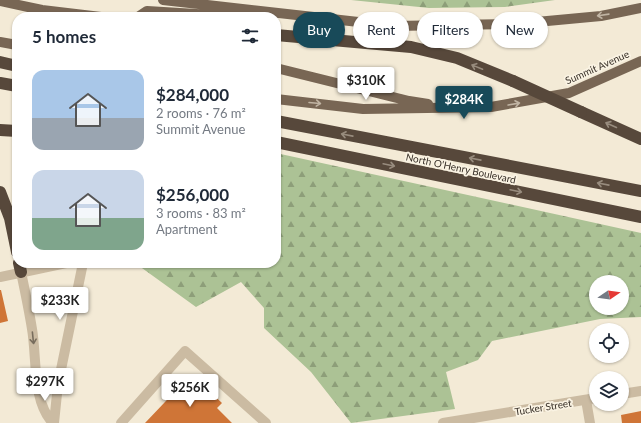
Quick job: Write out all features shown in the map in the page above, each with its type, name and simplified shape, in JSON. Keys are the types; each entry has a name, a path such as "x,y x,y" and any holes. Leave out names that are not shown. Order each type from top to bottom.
{"highway":[{"path":"281,35 412,47 457,58 513,81 641,139"},
{"path":"0,62 12,65"},
{"path":"0,83 12,85"},
{"name":"North O'Henry Boulevard","path":"281,121 641,191"},
{"path":"0,130 12,131"},
{"name":"North O'Henry Boulevard","path":"281,143 641,217"},
{"path":"0,192 12,228"}],"main road":[{"path":"163,0 277,12"},
{"path":"0,1 59,12"},
{"path":"281,12 394,26 515,24 602,16 641,8"},
{"path":"146,12 163,12"},
{"path":"281,14 286,13"},
{"path":"0,42 12,44"},
{"name":"Summit Avenue","path":"281,100 363,109 491,108 569,93 641,61"},
{"path":"281,69 409,101 462,109"}],"street":[{"path":"0,277 20,268 32,329 41,404 46,416 54,423"},
{"path":"54,423 58,384 80,268"},
{"path":"121,423 186,351 266,423"},
{"path":"629,393 641,391"},
{"name":"Tucker Street","path":"443,423 589,399"},
{"path":"590,411 590,423"}],"green space":[{"path":"351,0 555,0 505,7 429,8"},
{"path":"281,154 641,233 641,317 600,319 492,341 478,360 446,372 455,409 351,423 311,372 264,328 264,308 241,282 196,307 142,268 281,268"}],"building":[{"path":"0,290 8,321 0,323"},
{"path":"184,382 192,390 200,382 222,403 217,408 232,423 145,423"},
{"path":"641,411 641,423 622,423 621,415"}]}
